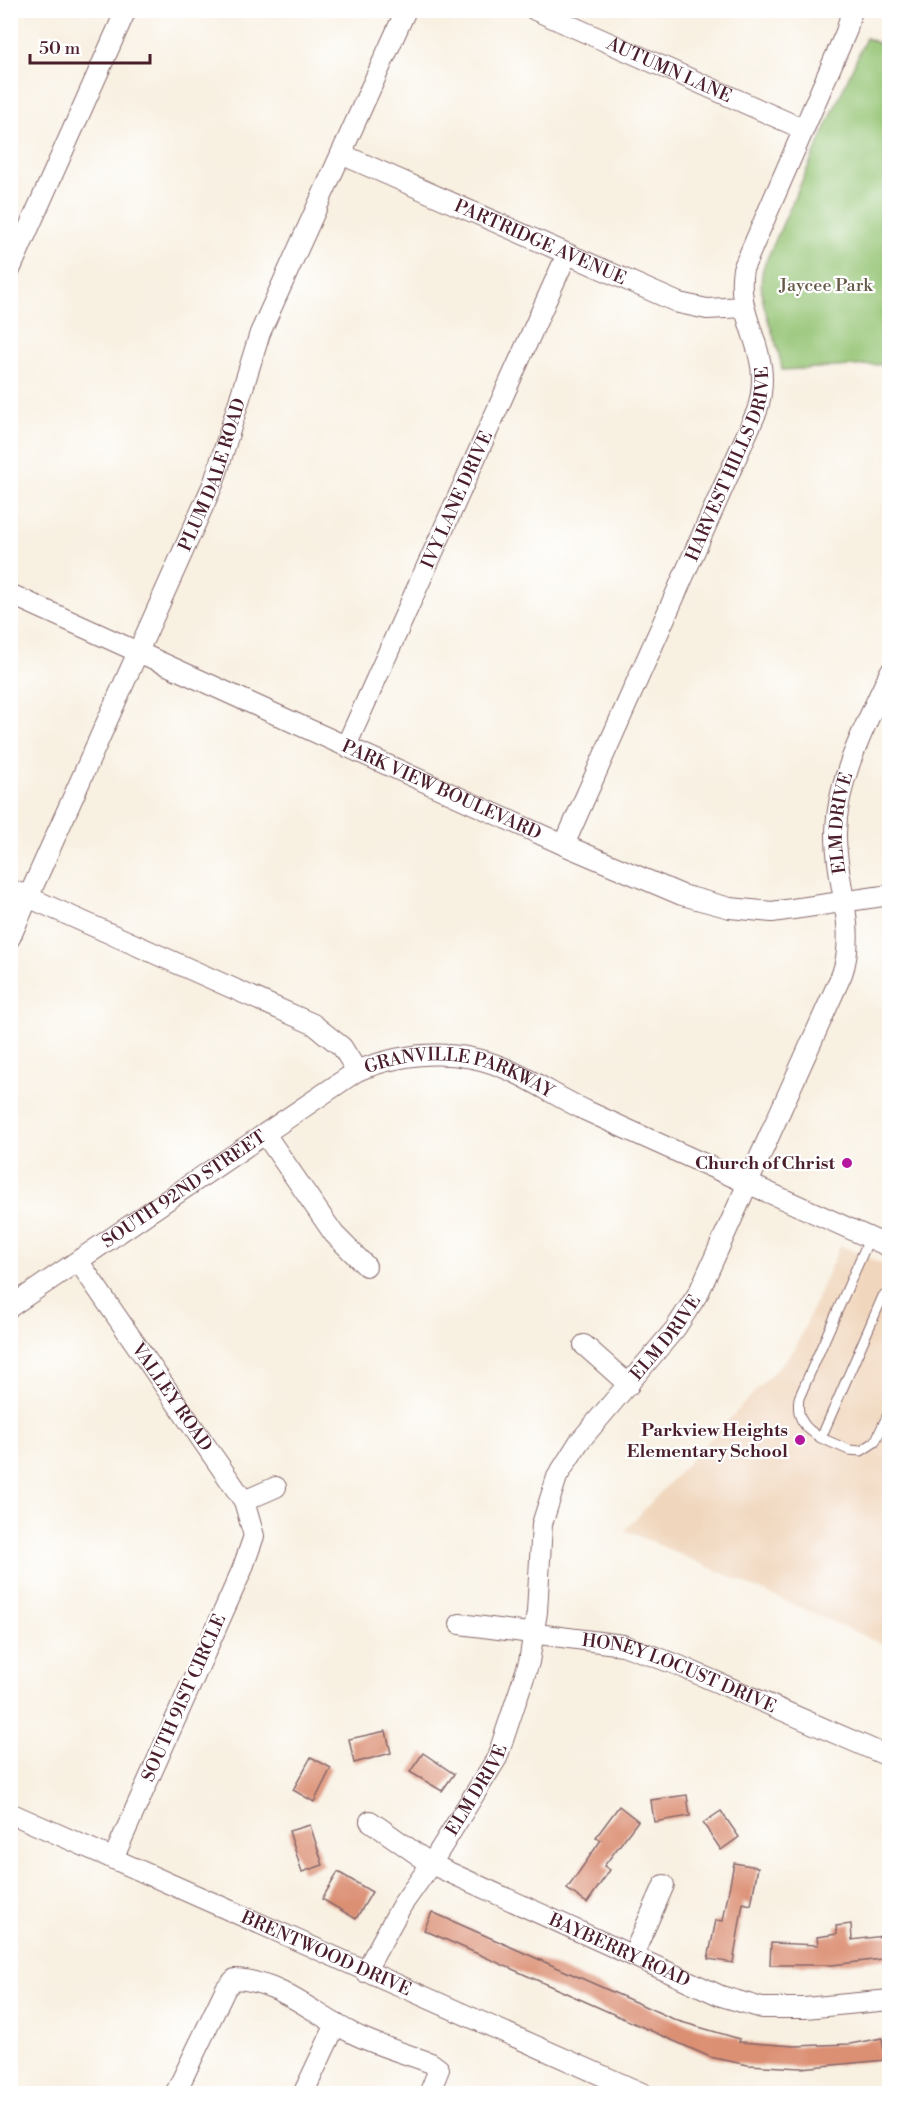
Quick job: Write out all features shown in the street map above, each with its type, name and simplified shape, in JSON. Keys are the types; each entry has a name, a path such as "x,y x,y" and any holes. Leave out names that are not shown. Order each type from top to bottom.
{"street":[{"path":"10,270 126,10"},
{"name":"PLUM DALE ROAD","path":"10,938 214,482 261,333 406,10"},
{"name":"AUTUMN LANE","path":"535,10 803,129"},
{"name":"HARVEST HILLS DRIVE","path":"564,845 757,411 763,372 744,307 742,287 745,262 846,32 852,10"},
{"name":"PARTRIDGE AVENUE","path":"341,154 688,306 707,309 744,307"},
{"name":"IVY LANE DRIVE","path":"346,746 567,254"},
{"name":"PARK VIEW BOULEVARD","path":"10,594 653,884 730,908 779,912 890,895"},
{"name":"ELM DRIVE","path":"365,1972 402,1905 431,1864 497,1758 524,1681 534,1632 541,1538 554,1486 562,1467 579,1442 675,1329 699,1292 845,964 849,945 837,866 838,806 850,762 890,672"},
{"name":"GRANVILLE PARKWAY","path":"10,889 313,1024 342,1047 357,1071 390,1059 425,1054 459,1056 493,1063 585,1110 890,1246"},
{"name":"SOUTH 92ND STREET","path":"10,1307 357,1071"},
{"path":"265,1134 334,1234 366,1266"},
{"name":"VALLEY ROAD","path":"79,1262 244,1501 254,1536"},
{"path":"584,1345 629,1385"},
{"path":"244,1501 276,1486"},
{"name":"SOUTH 91ST CIRCLE","path":"113,1859 242,1570 254,1536"},
{"name":"HONEY LOCUST DRIVE","path":"460,1624 622,1645 675,1664 890,1758"},
{"name":"BRENTWOOD DRIVE","path":"10,1813 644,2094"},
{"name":"BAYBERRY ROAD","path":"370,1821 431,1864 721,1996 762,2008 805,2008 890,2000"},
{"path":"633,1955 664,1885"},
{"path":"175,2094 226,1988 236,1979 247,1980 278,1991 315,2009 354,2034 431,2063 439,2069 429,2094"},
{"path":"303,2094 336,2024"}],"lane":[{"path":"870,1238 799,1398 800,1419 804,1426 821,1438 849,1450 861,1451 875,1442 890,1410"},
{"path":"821,1438 883,1296 890,1299"}],"shaded area":[{"name":"Parkview Heights Elementary School","path":"840,1245 889,1267 889,1647 625,1530 795,1349"}],"green space":[{"name":"Jaycee Park","path":"866,38 889,48 889,364 782,370 764,307 761,282 763,268"}],"building":[{"path":"386,1731 391,1753 354,1763 349,1739"},
{"path":"423,1753 454,1774 442,1791 410,1772"},
{"path":"311,1757 331,1768 314,1802 293,1790"},
{"path":"687,1795 690,1816 654,1822 651,1800"},
{"path":"619,1806 638,1821 604,1866 610,1870 587,1903 567,1889 601,1840 596,1837"},
{"path":"721,1811 739,1837 721,1850 703,1823"},
{"path":"310,1825 323,1865 302,1872 289,1831"},
{"path":"734,1863 758,1867 751,1905 743,1903 733,1963 708,1959 716,1920 723,1921"},
{"path":"338,1872 372,1892 356,1919 322,1899"},
{"path":"432,1912 678,2021 740,2039 739,2042 794,2046 850,2044 882,2038 885,2060 801,2068 748,2065 710,2057 424,1930"},
{"path":"851,1924 852,1940 890,1935 890,1958 832,1965 770,1965 771,1943 818,1945 817,1937 837,1934 836,1926"}],"place":[{"name":"Church of Christ","path":"847,1163"},
{"name":"Parkview Heights Elementary School","path":"800,1440"}]}
